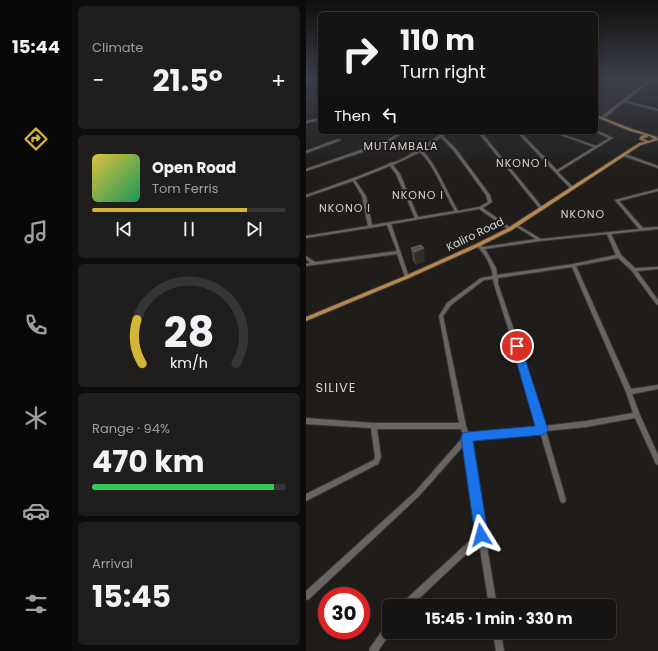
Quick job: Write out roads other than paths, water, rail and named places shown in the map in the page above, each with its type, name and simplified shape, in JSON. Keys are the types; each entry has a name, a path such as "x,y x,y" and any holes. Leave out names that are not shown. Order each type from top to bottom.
{"main road":[{"path":"598,117 631,130 649,135 657,140"},
{"path":"631,130 641,141 649,135"},
{"name":"Kaliro Road","path":"306,319 480,246 516,226 541,208 624,155 641,141 650,142 657,140"}],"street":[{"path":"602,118 613,109"},
{"path":"306,122 318,119"},
{"path":"556,172 611,138 598,132"},
{"path":"306,170 384,143 400,134"},
{"path":"481,134 541,208"},
{"path":"520,134 572,188"},
{"path":"559,134 596,147"},
{"path":"306,196 390,164 420,150 442,136 455,150 488,195 490,202 480,208 306,237"},
{"path":"306,152 339,140"},
{"path":"420,150 424,153 436,173 457,212"},
{"path":"624,155 658,167"},
{"path":"390,164 398,174 417,219"},
{"path":"353,179 364,196 370,227"},
{"path":"642,230 617,200 658,190"},
{"path":"480,208 510,229"},
{"path":"388,224 407,277"},
{"path":"516,226 540,240"},
{"path":"480,246 658,228"},
{"path":"608,233 619,256 634,270 658,303"},
{"path":"480,246 491,261 496,276 498,290 563,500"},
{"path":"306,265 399,252"},
{"path":"492,599 467,437 463,426 441,316 450,304 483,279 573,266 619,256"},
{"path":"306,257 313,263"},
{"path":"573,266 629,392 637,415 658,462"},
{"path":"634,270 658,268"},
{"path":"629,392 658,387"},
{"path":"306,596 418,494 467,437 542,430 637,415"},
{"path":"306,422 374,426 463,426"},
{"path":"306,498 376,462 378,457 374,426"},
{"path":"412,599 481,535"},
{"path":"373,651 382,638"},
{"path":"498,639 500,651"}],"waterway":[{"path":"604,114 610,109"}],"district":[{"name":"MUTAMBALA","path":"401,146"},
{"name":"NKONO I","path":"522,163"},
{"name":"NKONO I","path":"418,195"},
{"name":"NKONO I","path":"345,208"},
{"name":"NKONO","path":"583,214"},
{"name":"SILIVE","path":"336,387"}]}
